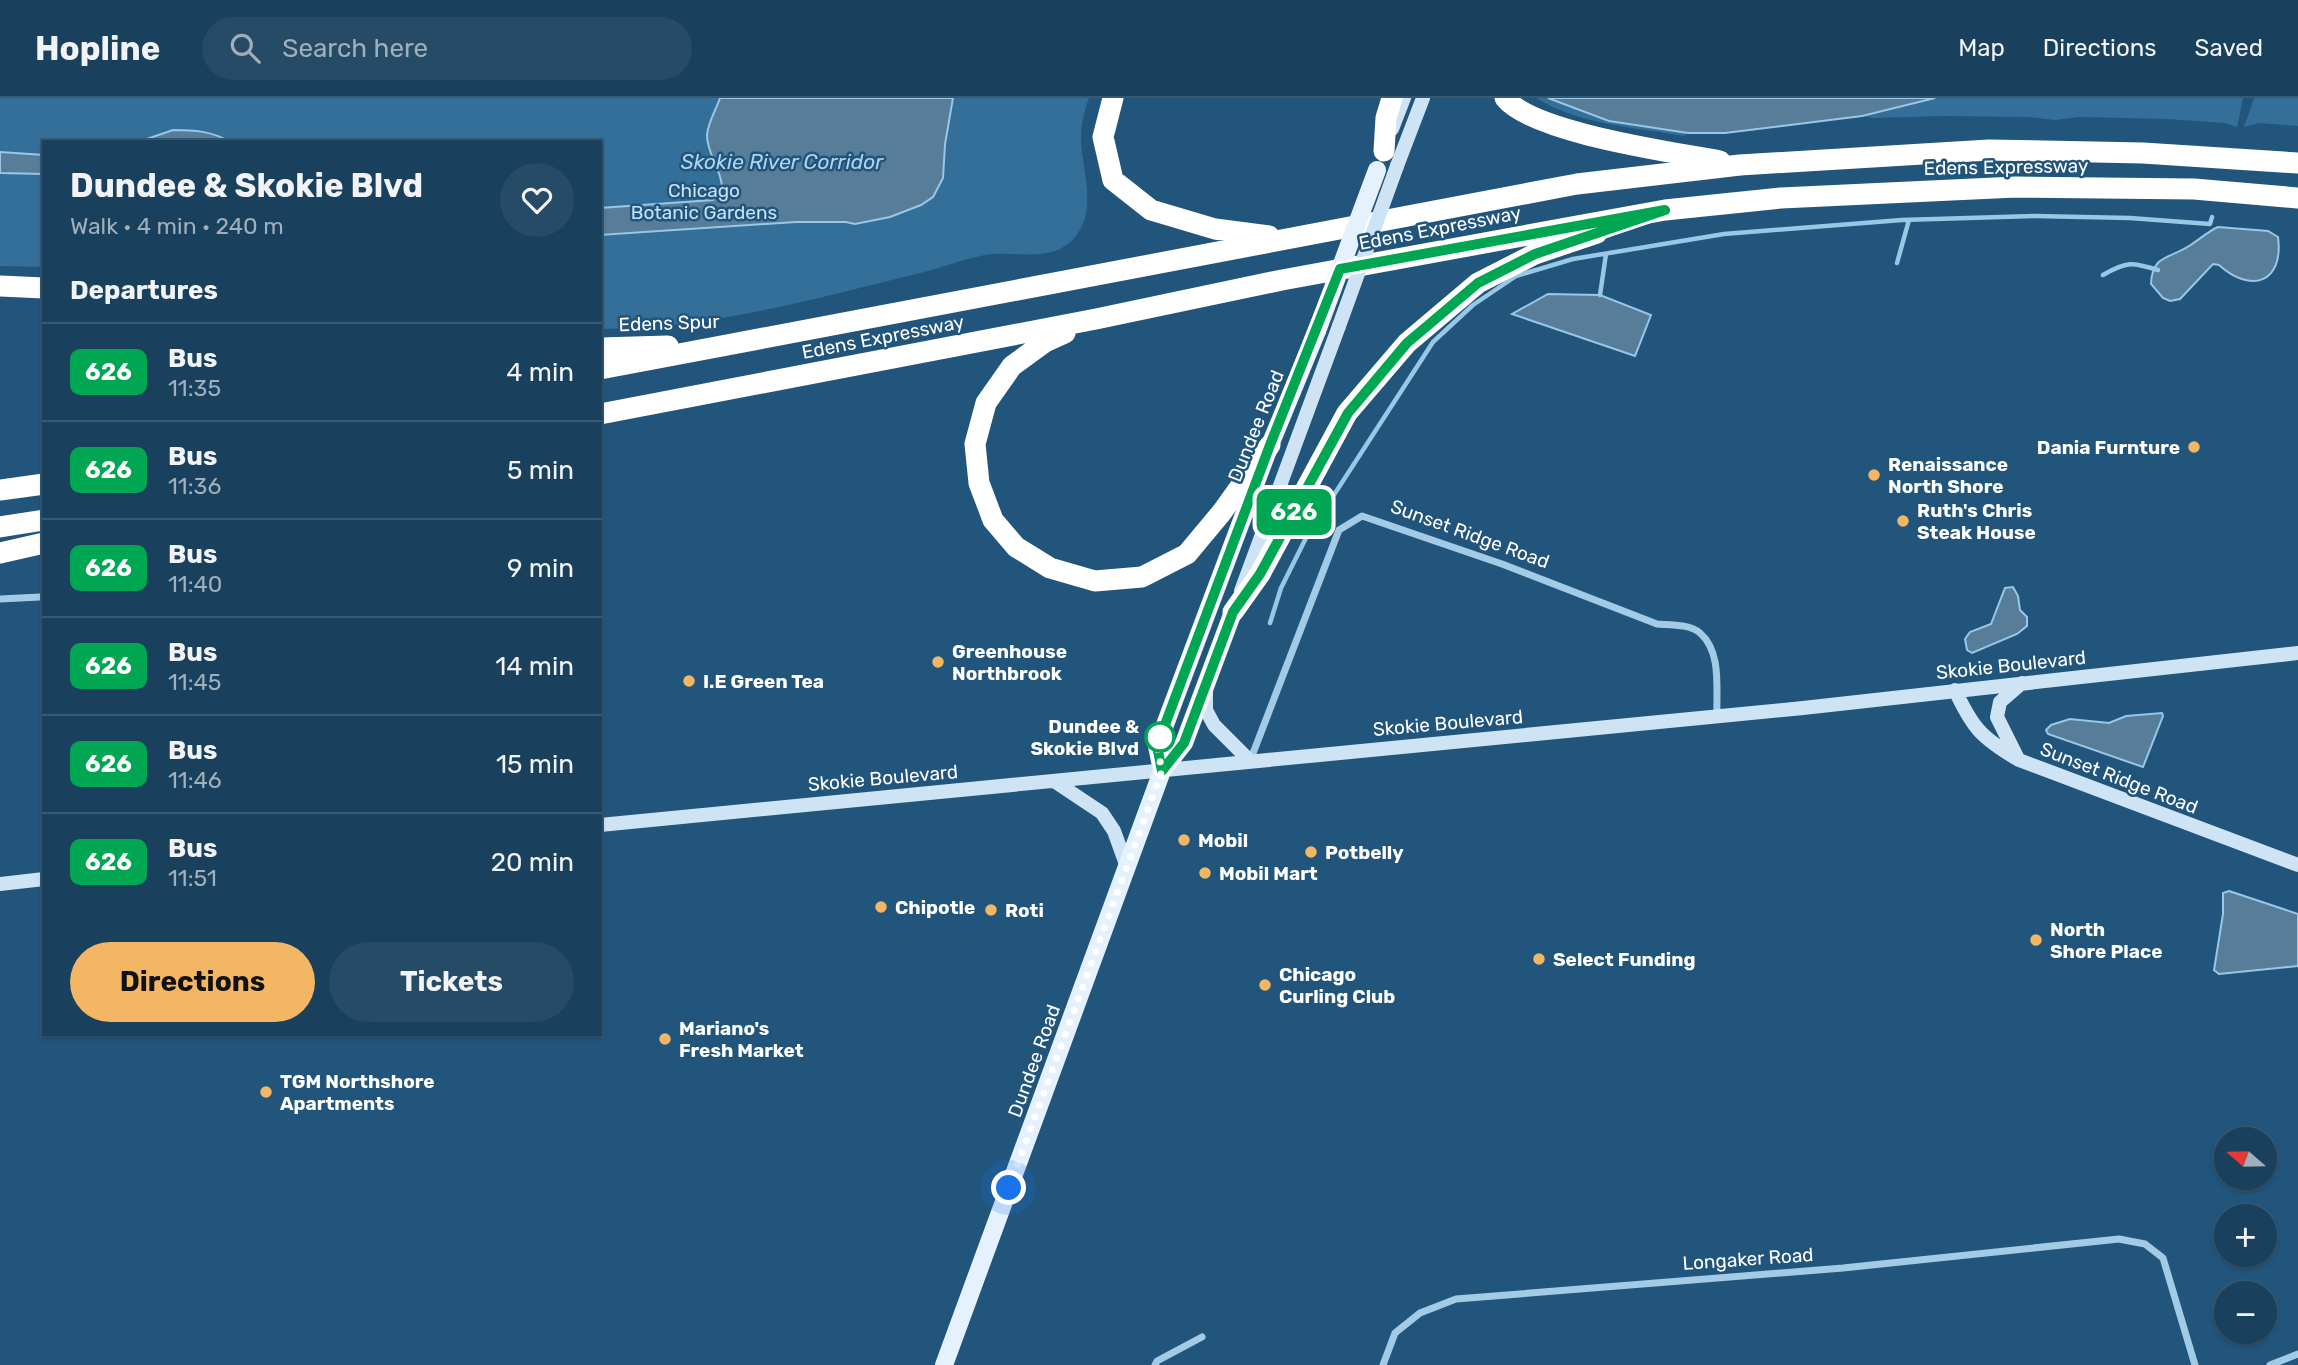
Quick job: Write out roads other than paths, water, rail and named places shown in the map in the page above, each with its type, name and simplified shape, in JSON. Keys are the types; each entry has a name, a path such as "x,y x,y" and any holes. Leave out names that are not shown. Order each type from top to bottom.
{"highway":[{"path":"1113,98 1103,137 1113,180 1151,210 1215,229 1288,238"},
{"path":"1386,162 1386,118 1392,98"},
{"path":"1505,98 1512,107 1569,131 1740,165"},
{"name":"Edens Expressway","path":"740,344 1577,184 1740,165 1989,150 2143,153 2298,163"},
{"name":"Edens Expressway","path":"602,414 1096,319 1282,280 1665,210 1781,198 2016,187 2194,189 2298,198"},
{"path":"1233,612 1260,574 1348,413 1407,343 1478,283 1535,254 1665,210"},
{"path":"0,286 42,288"},
{"path":"1096,319 1045,342 1012,366 986,404 975,444 979,483 993,520 1016,547 1050,568 1095,581 1142,577 1187,554 1222,512 1270,445"},
{"path":"602,369 740,344"},
{"name":"Edens Spur","path":"602,348 740,344"},
{"path":"0,491 42,484"},
{"path":"0,527 42,520"},
{"path":"0,553 42,543"}],"main road":[{"name":"Dundee Road","path":"944,1365 1162,771 1184,743 1339,326 1404,98"},
{"name":"Dundee Road","path":"1162,771 1157,746 1270,445 1386,162 1423,98"},
{"name":"Skokie Boulevard","path":"602,825 1717,716 2298,653"},
{"path":"2019,761 1997,717 2000,702 2022,682"},
{"path":"1206,685 1206,710 1214,724 1250,761"},
{"name":"Sunset Ridge Road","path":"1955,690 1969,720 1992,744 2019,761 2298,865"},
{"path":"1054,781 1102,813 1114,831 1127,867"},
{"path":"0,884 42,879"}],"street":[{"name":"Sunset Ridge Road","path":"1250,761 1339,530 1363,516 1502,564 1657,624 1681,626 1699,632 1714,653 1717,716"},
{"path":"0,599 40,597"},
{"name":"Longaker Road","path":"1383,1365 1395,1333 1420,1313 1456,1298 1843,1268 2119,1239 2146,1244 2163,1258 2195,1365"},
{"path":"1155,1365 1157,1361 1202,1337"},
{"path":"2270,1365 2298,1354"}],"water":[{"name":"Skokie River Corridor","path":"720,98 953,98 945,144 943,178 933,197 921,205 890,217 855,224 796,222 602,235 602,208 713,200 722,194 720,178 708,143 710,121"},
{"path":"1548,98 1935,98 1862,116 1725,133 1688,133 1609,121"},
{"path":"173,130 188,130 216,135 226,140 144,140"},
{"path":"0,152 42,155 42,174 0,173"},
{"path":"2218,227 2268,231 2278,237 2276,265 2270,274 2253,281 2231,274 2213,264 2180,299 2170,301 2163,298 2151,284 2158,263"},
{"path":"1548,294 1600,295 1651,315 1635,356 1512,314"},
{"path":"2013,587 2018,596 2020,610 2027,617 2027,626 2017,634 1972,653 1967,650 1965,639 1970,632 1991,624 2005,588"},
{"path":"2162,713 2143,767 2048,734 2046,730 2051,725 2070,719 2109,723 2126,716"},
{"path":"2229,891 2298,914 2298,966 2219,974 2214,970 2223,914 2223,893"}],"waterway":[{"path":"1270,623 1281,588 1306,538 1433,342 1473,305 1516,276 1573,259 1724,234 1902,220 2035,216 2130,218 2210,224 2212,217"},
{"path":"1897,263 1909,220"},
{"path":"1600,295 1606,254"},
{"path":"2103,275 2130,264 2158,270"}],"place":[{"name":"Dania Furnture","path":"2194,447"},
{"name":"Renaissance North Shore","path":"1874,475"},
{"name":"Ruth's Chris Steak House","path":"1903,521"},
{"name":"Greenhouse Northbrook","path":"938,662"},
{"name":"I.E Green Tea","path":"689,681"},
{"name":"Dundee & Skokie Blvd","path":"1160,737"},
{"name":"Mobil","path":"1184,840"},
{"name":"Potbelly","path":"1311,852"},
{"name":"Mobil Mart","path":"1205,873"},
{"name":"Chipotle","path":"881,907"},
{"name":"Roti","path":"991,910"},
{"name":"North Shore Place","path":"2036,940"},
{"name":"Select Funding","path":"1539,959"},
{"name":"Chicago Curling Club","path":"1265,985"},
{"name":"Mariano's Fresh Market","path":"665,1039"},
{"name":"TGM Northshore Apartments","path":"266,1092"}],"park label":[{"name":"Chicago Botanic Gardens","path":"704,201"}]}
